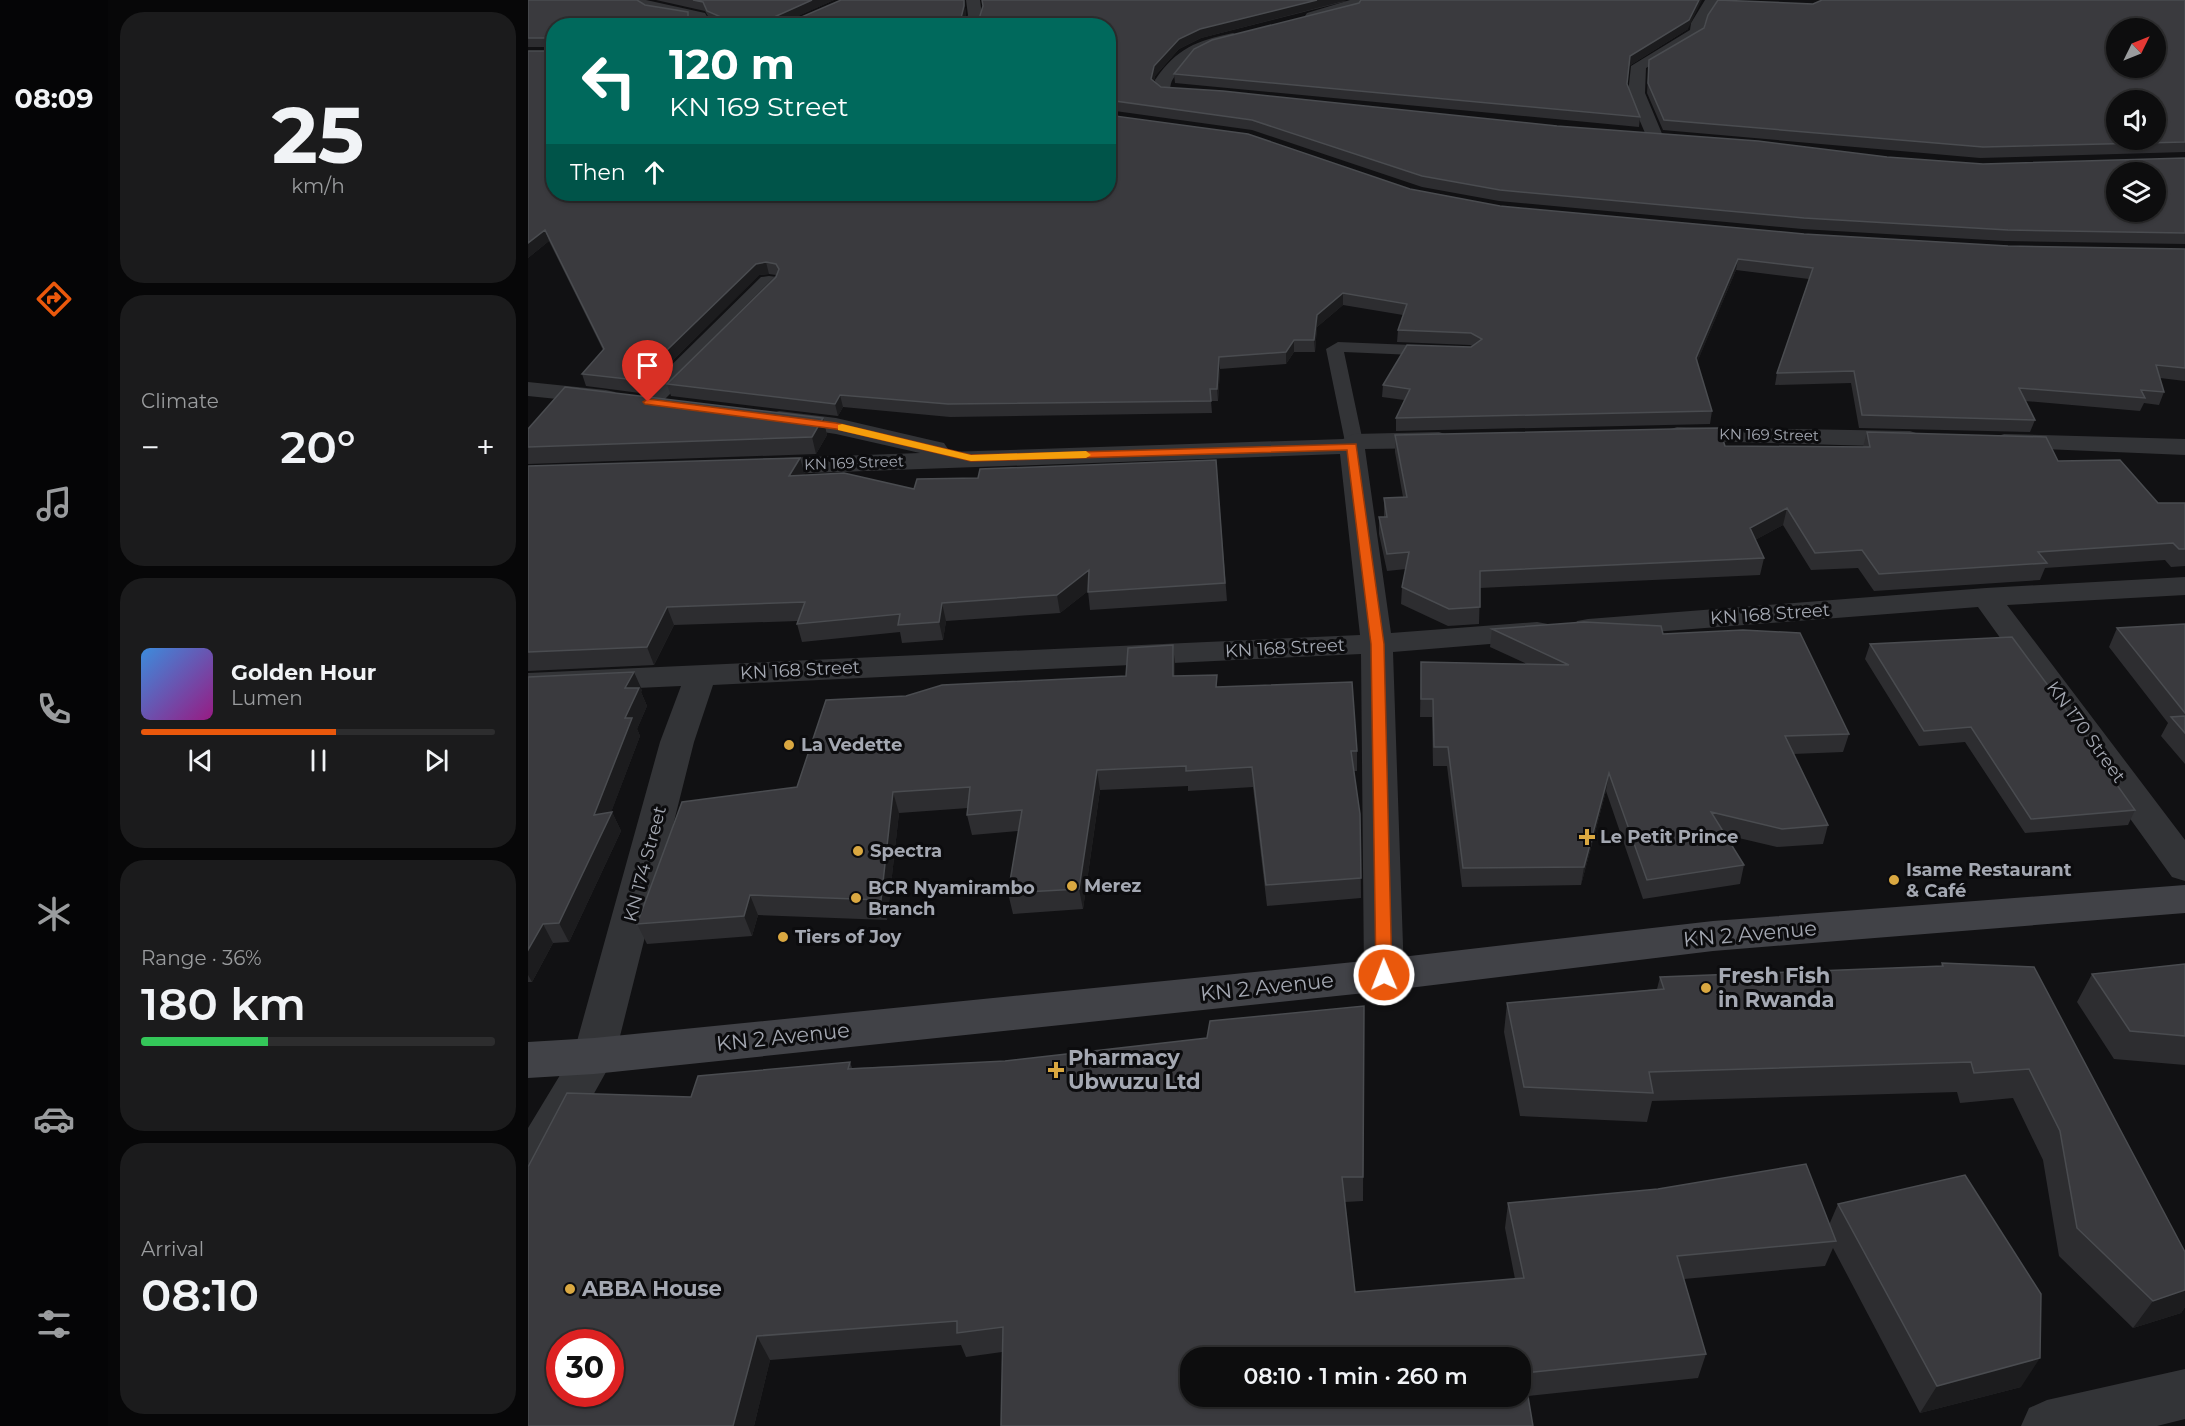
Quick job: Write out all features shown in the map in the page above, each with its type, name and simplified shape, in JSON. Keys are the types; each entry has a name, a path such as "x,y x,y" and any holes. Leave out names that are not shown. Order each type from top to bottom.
{"main road":[{"name":"KN 2 Avenue","path":"528,1060 594,1056 1384,975 1713,936 2185,899"}],"street":[{"path":"634,0 653,8 701,18"},
{"path":"973,0 974,18"},
{"path":"1296,21 1353,6 1358,0"},
{"path":"1654,136 1637,99 1637,70 1697,32 1698,23 1717,1"},
{"path":"1149,103 1187,53 1207,43 1247,35"},
{"path":"1162,84 1182,90"},
{"path":"1632,134 1677,138"},
{"path":"648,402 769,282"},
{"path":"528,389 679,406"},
{"path":"757,416 836,426 971,458"},
{"name":"KN 169 Street","path":"1658,435 1717,434 1931,440"},
{"name":"KN 169 Street","path":"736,467 1459,440"},
{"path":"1979,441 2185,447"},
{"path":"1353,444 1377,644 1384,975"},
{"name":"KN 168 Street","path":"528,683 1377,644 1986,597 2185,586"},
{"name":"KN 170 Street","path":"1986,597 2185,867"},
{"name":"KN 174 Street","path":"528,1169 594,1056 677,742 701,674"},
{"path":"2054,1425 2185,1394"}],"lane":[{"path":"1353,444 1335,349 1338,346 1458,352"}],"building":[{"path":"528,0 637,0 645,5 688,12 688,18 546,18 546,38 528,38"},
{"path":"693,0 812,0 772,18 723,18 707,11 703,2"},
{"path":"841,0 964,0 961,18 799,18"},
{"path":"982,0 1317,0 1200,29 1179,39 1154,66 1151,79 1161,87 1223,91 1557,126 1758,141 1887,157 1983,164 2185,158 2185,233 2008,230 1804,218 1500,190 1422,176 1252,120 1116,101 1116,18 979,18 983,6"},
{"path":"1361,0 1699,0 1689,20 1630,56 1627,84 1640,117 1174,74 1194,49 1212,40 1359,3"},
{"path":"1718,0 1813,4 1822,0 2185,0 2185,142 2166,142 2166,90 2106,90 2106,144 1983,147 1664,120 1648,83 1649,60 1704,28 1708,15"},
{"path":"528,51 546,51 546,201 1116,201 1116,116 1248,134 1410,189 1500,206 1804,234 2008,246 2185,249 2185,368 2156,365 2164,392 2141,390 2145,398 2019,388 2035,420 1862,415 1854,371 1777,373 1813,268 1738,259 1696,358 1712,411 1396,418 1410,389 1383,385 1407,345 1471,347 1482,339 1471,333 1398,330 1407,304 1343,293 1317,315 1314,340 1294,340 1286,352 1219,357 1217,389 1210,389 1211,401 948,404 840,395 835,404 667,384 776,277 779,269 776,264 766,262 756,264 636,380 582,374 604,349 545,230 528,243"},
{"path":"565,387 823,418 812,437 528,447 528,429"},
{"path":"1719,428 1725,446 1870,447 1867,432 2046,437 2058,461 2120,460 2158,503 2185,503 2185,549 2179,549 2173,543 2038,552 2047,563 1879,574 1862,550 1815,553 1787,508 1750,528 1764,558 1480,571 1480,607 1449,609 1402,587 1409,552 1387,554 1379,517 1387,517 1384,498 1407,497 1395,435"},
{"path":"800,458 789,476 844,473 914,489 917,479 978,478 980,469 1216,460 1225,583 1088,592 1089,570 1057,595 942,603 939,622 898,625 900,614 797,624 805,602 667,607 647,647 528,652 528,466"},
{"path":"1584,622 1661,626 1663,634 1743,630 1800,633 1849,734 1785,736 1828,825 1782,829 1711,812 1744,865 1647,880 1609,773 1584,867 1463,868 1448,747 1434,747 1433,699 1421,699 1421,662 1569,665 1492,629"},
{"path":"2185,624 2185,713 2117,628"},
{"path":"2012,637 2101,757 2097,757 2135,810 2031,819 1971,727 1924,731 1870,644"},
{"path":"1173,645 1173,676 1217,675 1216,687 1352,682 1357,751 1351,751 1360,814 1361,878 1266,885 1252,767 1186,771 1186,766 1097,770 1079,889 1008,893 1022,810 967,815 970,787 893,792 881,900 750,895 744,916 637,924 682,802 797,787 826,700 906,696 942,685 1126,676 1128,648"},
{"path":"634,672 625,688 639,688 625,718 632,718 594,815 612,812 559,923 543,924 528,950 528,677"},
{"path":"2185,716 2185,733 2171,717"},
{"path":"1942,963 2034,967 2185,1252 2185,1290 2153,1301 2077,1228 2060,1131 2029,1069 1974,1073 1971,1062 1649,1072 1653,1093 1524,1087 1507,1003 1664,989 1660,977 1943,966"},
{"path":"2185,964 2185,1036 2130,1031 2092,974"},
{"path":"1364,1006 1363,1177 1342,1177 1355,1292 1524,1278 1508,1203 1658,1189 1806,1164 1836,1241 1677,1256 1706,1354 1531,1372 1531,1347 1180,1347 1180,1407 1530,1407 1533,1426 1001,1426 1003,1327 957,1333 957,1321 757,1336 733,1426 528,1426 528,1167 567,1093 691,1097 698,1076 850,1062 848,1069 1005,1061 1207,1038 1210,1021"},
{"path":"1965,1175 2041,1294 2040,1358 1937,1386 1838,1204"}],"slow traffic":[{"path":"842,427 971,458 1086,455"}],"place":[{"name":"La Vedette","path":"789,745"},
{"name":"Le Petit Prince","path":"1587,837"},
{"name":"Spectra","path":"858,851"},
{"name":"Isame Restaurant & Café","path":"1894,880"},
{"name":"Merez","path":"1072,886"},
{"name":"BCR Nyamirambo Branch","path":"856,898"},
{"name":"Tiers of Joy","path":"783,937"},
{"name":"Fresh Fish in Rwanda","path":"1706,988"},
{"name":"Pharmacy Ubwuzu Ltd","path":"1056,1070"},
{"name":"ABBA House","path":"570,1289"}],"route":[{"path":"648,402 836,426 971,458 1352,446 1377,644 1384,975"}]}
